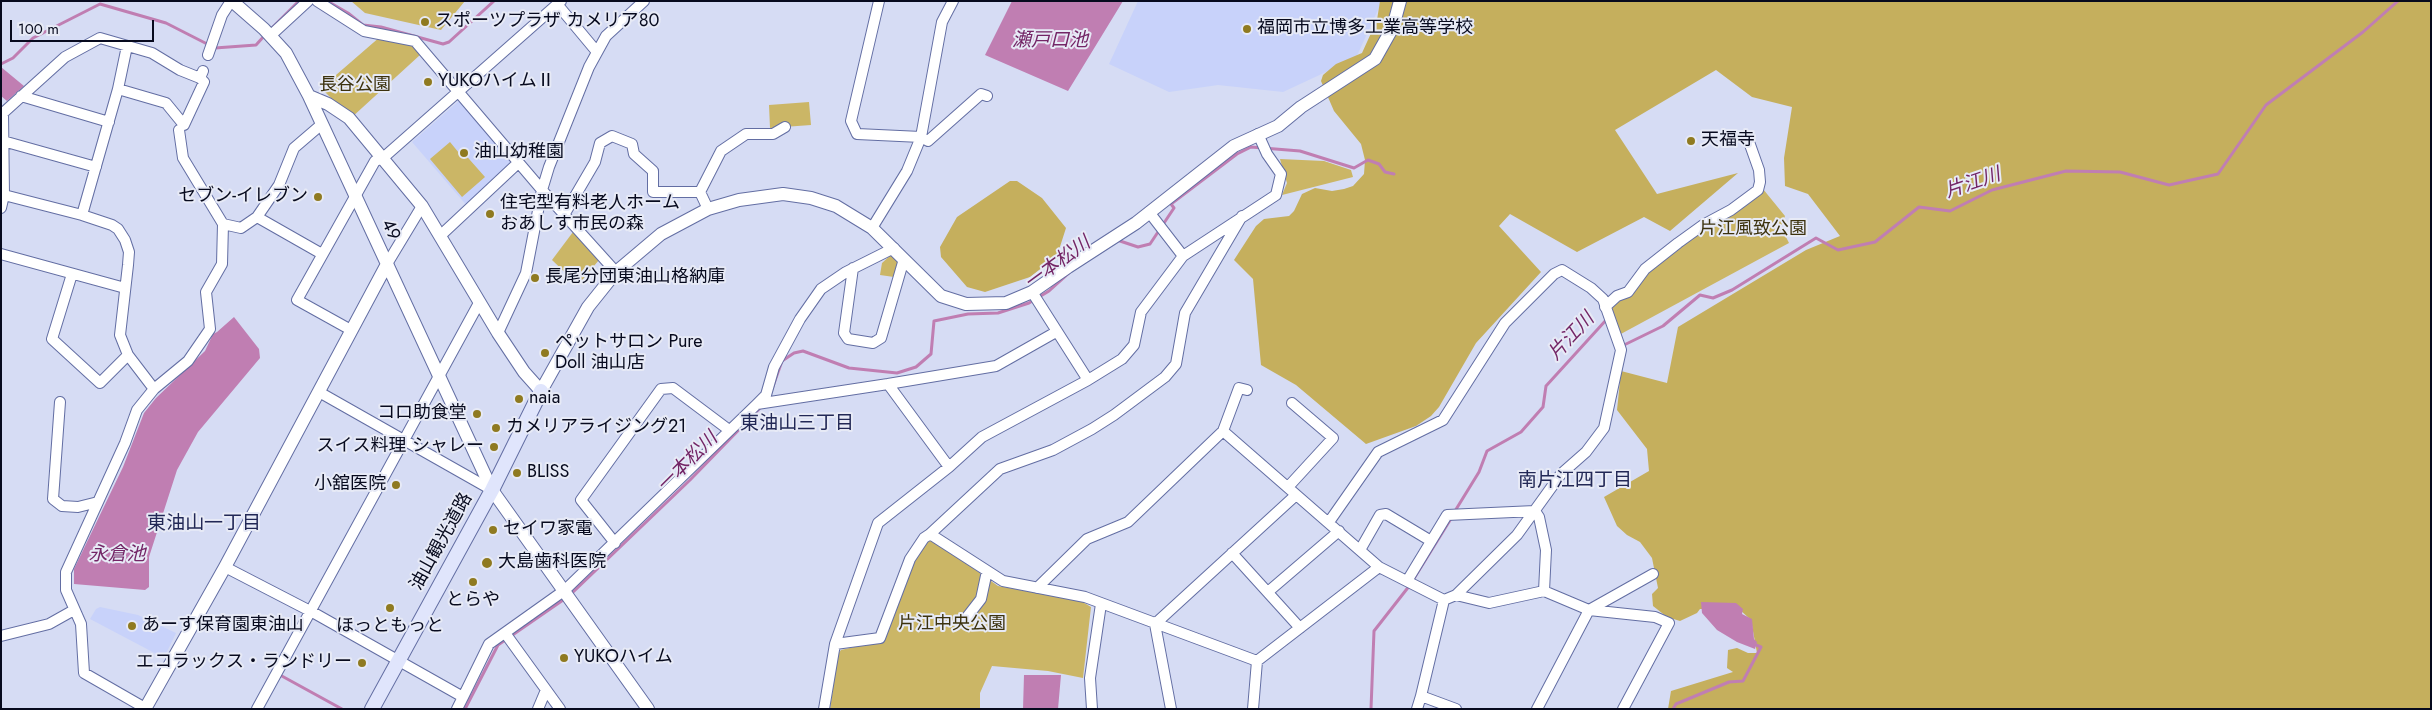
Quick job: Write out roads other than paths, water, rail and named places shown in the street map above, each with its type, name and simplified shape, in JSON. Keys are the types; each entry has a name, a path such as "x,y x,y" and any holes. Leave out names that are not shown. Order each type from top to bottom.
{"main road":[{"name":"油山観光道路","path":"372,709 492,490 541,391"}],"street":[{"name":"49","path":"232,1 270,36 286,54 309,96 354,196 440,374 492,490 648,709"},
{"path":"210,50 222,16 232,1"},
{"path":"270,36 308,1"},
{"path":"318,1 364,31 415,41 518,163 616,272"},
{"path":"498,334 526,273 542,190 549,167 597,52 606,36 644,1"},
{"path":"879,1 852,121 857,134 928,140 981,94 987,96"},
{"path":"872,228 907,171 921,138 942,22 953,1"},
{"path":"309,96 328,104 349,118 422,206 498,334 524,372 541,391 588,307 616,272 661,234 708,209 739,200 783,194 811,198 836,206 872,228 941,296 966,304 1006,303 1032,293 1153,217 1234,146 1260,138 1301,107 1375,59 1394,27 1400,1"},
{"path":"350,330 298,300 374,161 383,158 559,3 597,52"},
{"path":"1,208 3,194 3,112 65,57 100,38 152,54 180,70 201,74 204,82 184,125 166,103 118,88"},
{"path":"82,215 118,88 127,46"},
{"path":"21,96 108,122"},
{"path":"223,224 241,228 257,217 279,185 294,148 322,124"},
{"path":"700,192 721,151 746,134 773,134 786,126"},
{"path":"179,130 183,158 223,224 222,264 206,292 210,329 188,361 154,389 137,410 125,443 66,572 66,590 80,624 84,673 145,708 225,567 319,392 350,330 422,206"},
{"path":"564,214 595,162 600,143 612,136 632,144 634,154 653,171 653,192 700,192"},
{"path":"824,709 835,644 878,523 949,467 982,437 1122,360 1134,345 1140,312 1183,256 1276,195 1281,174 1267,154 1260,138"},
{"path":"1606,307 1617,296 1628,292 1645,270 1678,243 1703,225 1731,210 1758,190 1760,182 1759,170 1748,139"},
{"path":"3,141 96,167"},
{"path":"440,236 518,163"},
{"path":"700,192 708,209"},
{"path":"3,194 82,215 112,225 118,229 125,240 129,252 120,335 128,355 154,389"},
{"path":"835,644 880,638 910,559 924,538 1000,469 1053,450 1092,429 1165,377 1176,364 1185,313 1242,216"},
{"path":"257,217 322,254"},
{"path":"1153,217 1183,256"},
{"path":"457,709 489,644 508,637 568,595 615,543 766,395 774,367 805,312 821,290 853,268 894,248"},
{"path":"1,254 125,288"},
{"path":"853,268 844,333 848,339 873,343 881,338 904,259"},
{"path":"1329,522 1378,452 1443,420 1505,323 1554,274 1562,270 1592,288 1604,299 1621,350 1604,428 1586,452 1561,474 1518,535 1456,595 1444,600"},
{"path":"72,274 52,339 100,383 128,355"},
{"path":"1032,293 1088,380"},
{"path":"257,709 479,303"},
{"path":"758,404 996,366 1056,332"},
{"path":"888,384 949,467"},
{"path":"615,543 581,500 661,388 673,388 729,430"},
{"path":"1036,588 1087,539 1128,522 1223,431 1239,388 1247,390"},
{"path":"319,392 492,490"},
{"path":"60,402 53,499 62,506 78,507 98,502"},
{"path":"1288,487 1333,438 1293,407"},
{"path":"1223,431 1379,567 1444,600"},
{"path":"1154,624 1296,495"},
{"path":"1407,581 1447,515 1456,513 1535,511"},
{"path":"1535,511 1539,517 1546,550 1544,591"},
{"path":"1360,550 1380,515 1386,514 1431,541"},
{"path":"1269,592 1339,531"},
{"path":"930,534 1003,581 1085,597 1257,661"},
{"path":"1232,553 1300,628"},
{"path":"225,567 399,660 463,697"},
{"path":"1253,709 1257,661 1379,567"},
{"path":"967,617 981,599 987,571"},
{"path":"1537,709 1589,610 1653,574"},
{"path":"1456,595 1488,603 1544,591 1589,610 1655,617 1669,623 1623,709"},
{"path":"1417,709 1444,600"},
{"path":"1092,709 1090,678 1101,604"},
{"path":"1,636 49,624 74,610"},
{"path":"1154,624 1171,709"},
{"path":"508,637 560,709"},
{"path":"538,709 546,690"},
{"path":"1421,696 1456,709"}],"water":[{"name":"瀬戸口池","path":"1012,1 1123,1 1068,91 985,55"},
{"path":"1,67 24,86 7,101 1,96"},
{"name":"永倉池","path":"234,317 259,349 260,358 198,432 177,470 149,557 149,587 145,590 74,584 74,569 123,467 144,413 156,398 205,351 213,334"},
{"path":"1701,602 1736,603 1743,609 1742,614 1752,619 1754,639 1757,642 1755,649 1737,642 1717,630 1702,613"},
{"path":"1024,675 1061,675 1058,709 1023,709"}],"waterway":[{"path":"271,29 299,1"},
{"path":"327,1 348,13 363,25 381,27 443,44 449,42 494,1"},
{"name":"片江川","path":"1622,346 1663,326 1700,295 1713,298 1732,290 1816,238 1838,250 1875,242 1919,207 1950,211 1992,190 2066,171 2120,172 2169,185 2218,174 2266,105 2363,32 2398,1"},
{"path":"1,64 13,58 33,38 100,4 166,23 215,48 256,45 265,35"},
{"name":"一本松川","path":"1117,240 1138,247 1150,244 1174,208 1171,204 1237,154 1251,147 1300,151 1354,168 1368,160 1379,164 1385,172 1394,174"},
{"name":"一本松川","path":"772,389 782,361 794,353 803,351 849,368 897,373 916,367 931,354 934,321 968,314 998,313 1029,303 1049,291 1069,273"},
{"name":"片江川","path":"1455,511 1479,472 1487,451 1521,432 1543,407 1546,386 1607,319"},
{"name":"一本松川","path":"571,594 690,480 761,407"},
{"name":"片江川","path":"1413,580 1452,517"},
{"name":"片江川","path":"1371,709 1374,631 1410,585"},
{"name":"一本松川","path":"465,709 498,645 566,598"},
{"path":"1673,709 1676,704 1729,682 1743,681 1761,647 1756,645"},
{"path":"280,675 342,709"}],"place":[{"name":"スポーツプラザ カメリア８０","path":"425,22"},
{"name":"福岡市立博多工業高等学校","path":"1247,29"},
{"name":"YUKOハイムⅡ","path":"428,82"},
{"name":"天福寺","path":"1691,141"},
{"name":"油山幼稚園","path":"464,153"},
{"name":"セブン-イレブン","path":"318,197"},
{"name":"住宅型有料老人ホーム おあしす市民の森","path":"490,214"},
{"name":"長尾分団東油山格納庫","path":"535,278"},
{"name":"ペットサロン Pure Doll 油山店","path":"545,353"},
{"name":"naia","path":"519,399"},
{"name":"コロ助食堂","path":"477,414"},
{"name":"カメリアライジング21","path":"496,428"},
{"name":"スイス料理 シャレー","path":"494,447"},
{"name":"BLISS","path":"517,473"},
{"name":"小舘医院","path":"396,485"},
{"name":"セイワ家電","path":"493,530"},
{"name":"大島歯科医院","path":"487,563"},
{"name":"とらや","path":"473,582"},
{"name":"ほっともっと","path":"390,608"},
{"name":"あーす保育園東油山","path":"132,626"},
{"name":"YUKOハイム","path":"564,658"},
{"name":"エコラックス・ランドリー","path":"362,663"}],"district":[{"name":"東油山三丁目","path":"797,424"},
{"name":"南片江四丁目","path":"1575,481"},
{"name":"東油山一丁目","path":"204,524"}],"park label":[{"name":"長谷公園","path":"355,86"},
{"name":"片江風致公園","path":"1753,230"},
{"name":"片江中央公園","path":"952,625"}]}
